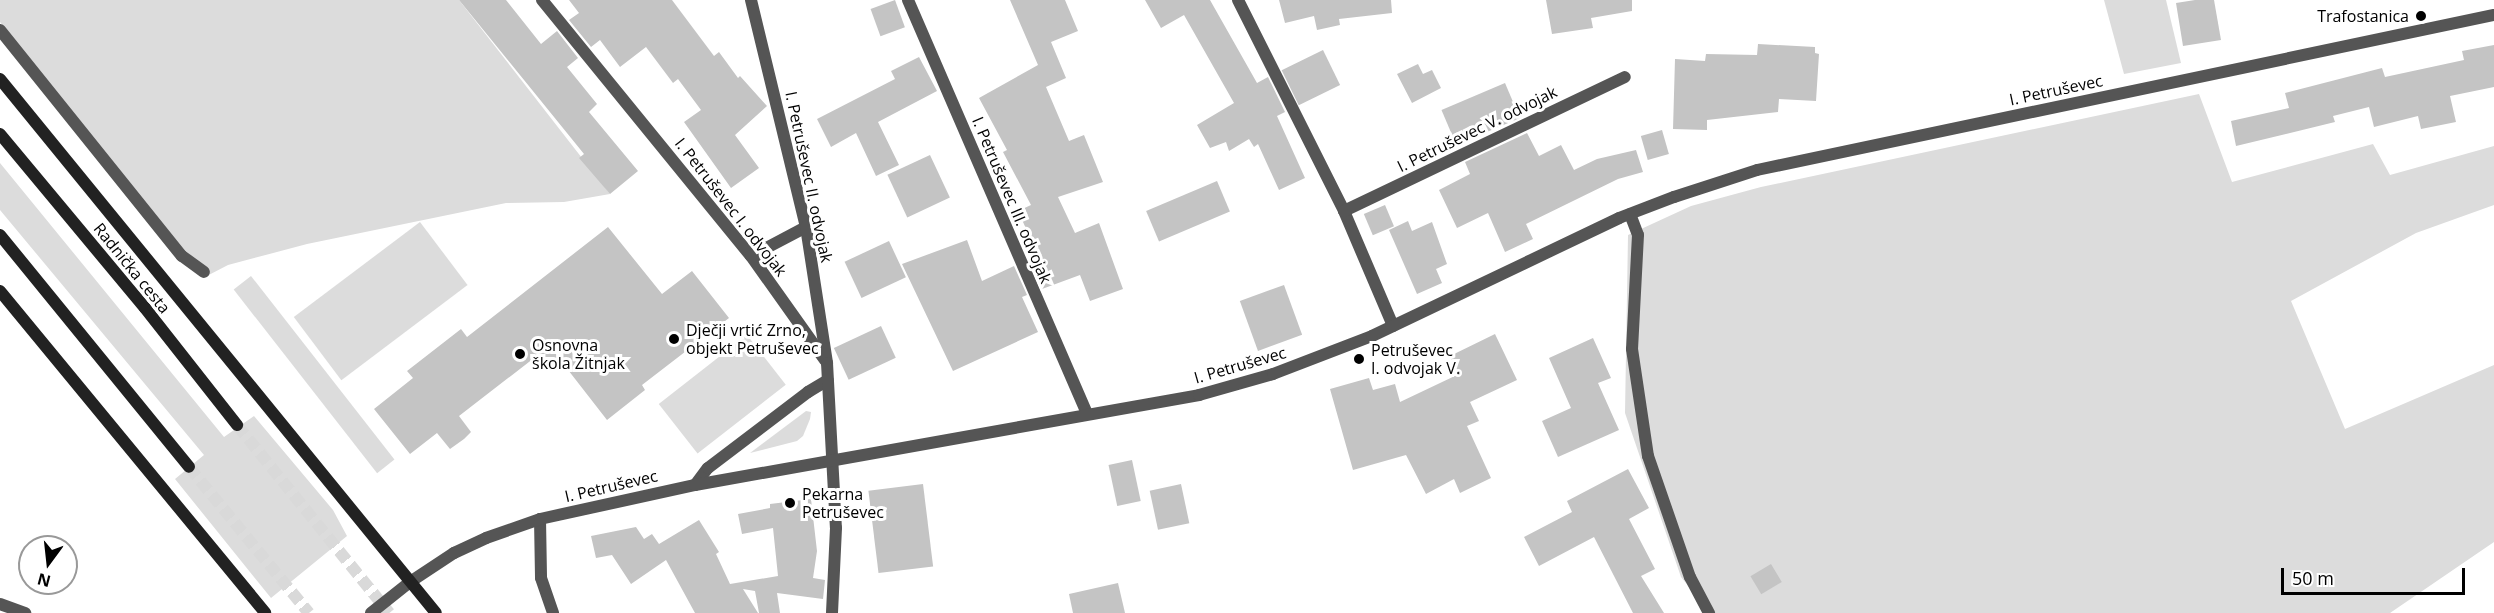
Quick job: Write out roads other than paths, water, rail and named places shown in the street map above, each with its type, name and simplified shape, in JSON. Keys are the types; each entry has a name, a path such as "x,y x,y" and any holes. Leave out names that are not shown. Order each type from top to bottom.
{"main road":[{"path":"0,79 436,613"},
{"name":"Radnička cesta","path":"0,134 237,425"},
{"path":"0,235 189,466"},
{"path":"0,291 265,613"}],"street":[{"name":"I. Petruševec I. odvojak","path":"542,0 751,256 827,363"},
{"name":"I. Petruševec II. odvojak","path":"751,0 806,227 827,363"},
{"name":"I. Petruševec III. odvojak","path":"908,0 1087,413"},
{"path":"1239,0 1344,211 1393,326"},
{"name":"I. Petruševec","path":"371,613 410,582 454,553 486,537 540,519 695,485 1087,413 1199,395 1262,378 1337,352 1630,214 1757,170 2494,15"},
{"path":"0,30 182,256 204,272"},
{"name":"I. Petruševec V. odvojak","path":"1344,211 1624,77"},
{"path":"1630,214 1638,235 1632,349 1648,456 1690,577 1709,613"},
{"path":"751,256 806,227"},
{"path":"827,363 836,528 832,613"},
{"path":"695,485 708,468 808,392 828,380"},
{"path":"540,519 541,578 553,613"},
{"path":"0,604 25,613"}],"tunnel":[{"path":"237,425 389,613"},
{"path":"189,467 309,613"}],"place":[{"name":"Trafostanica","path":"2421,16"},
{"name":"Dječji vrtić Zrno, objekt Petruševec","path":"674,339"},
{"name":"Osnovna škola Žitnjak","path":"520,354"},
{"name":"Petruševec I. odvojak V.","path":"1359,359"},
{"name":"Pekarna Petruševec","path":"790,503"}]}
